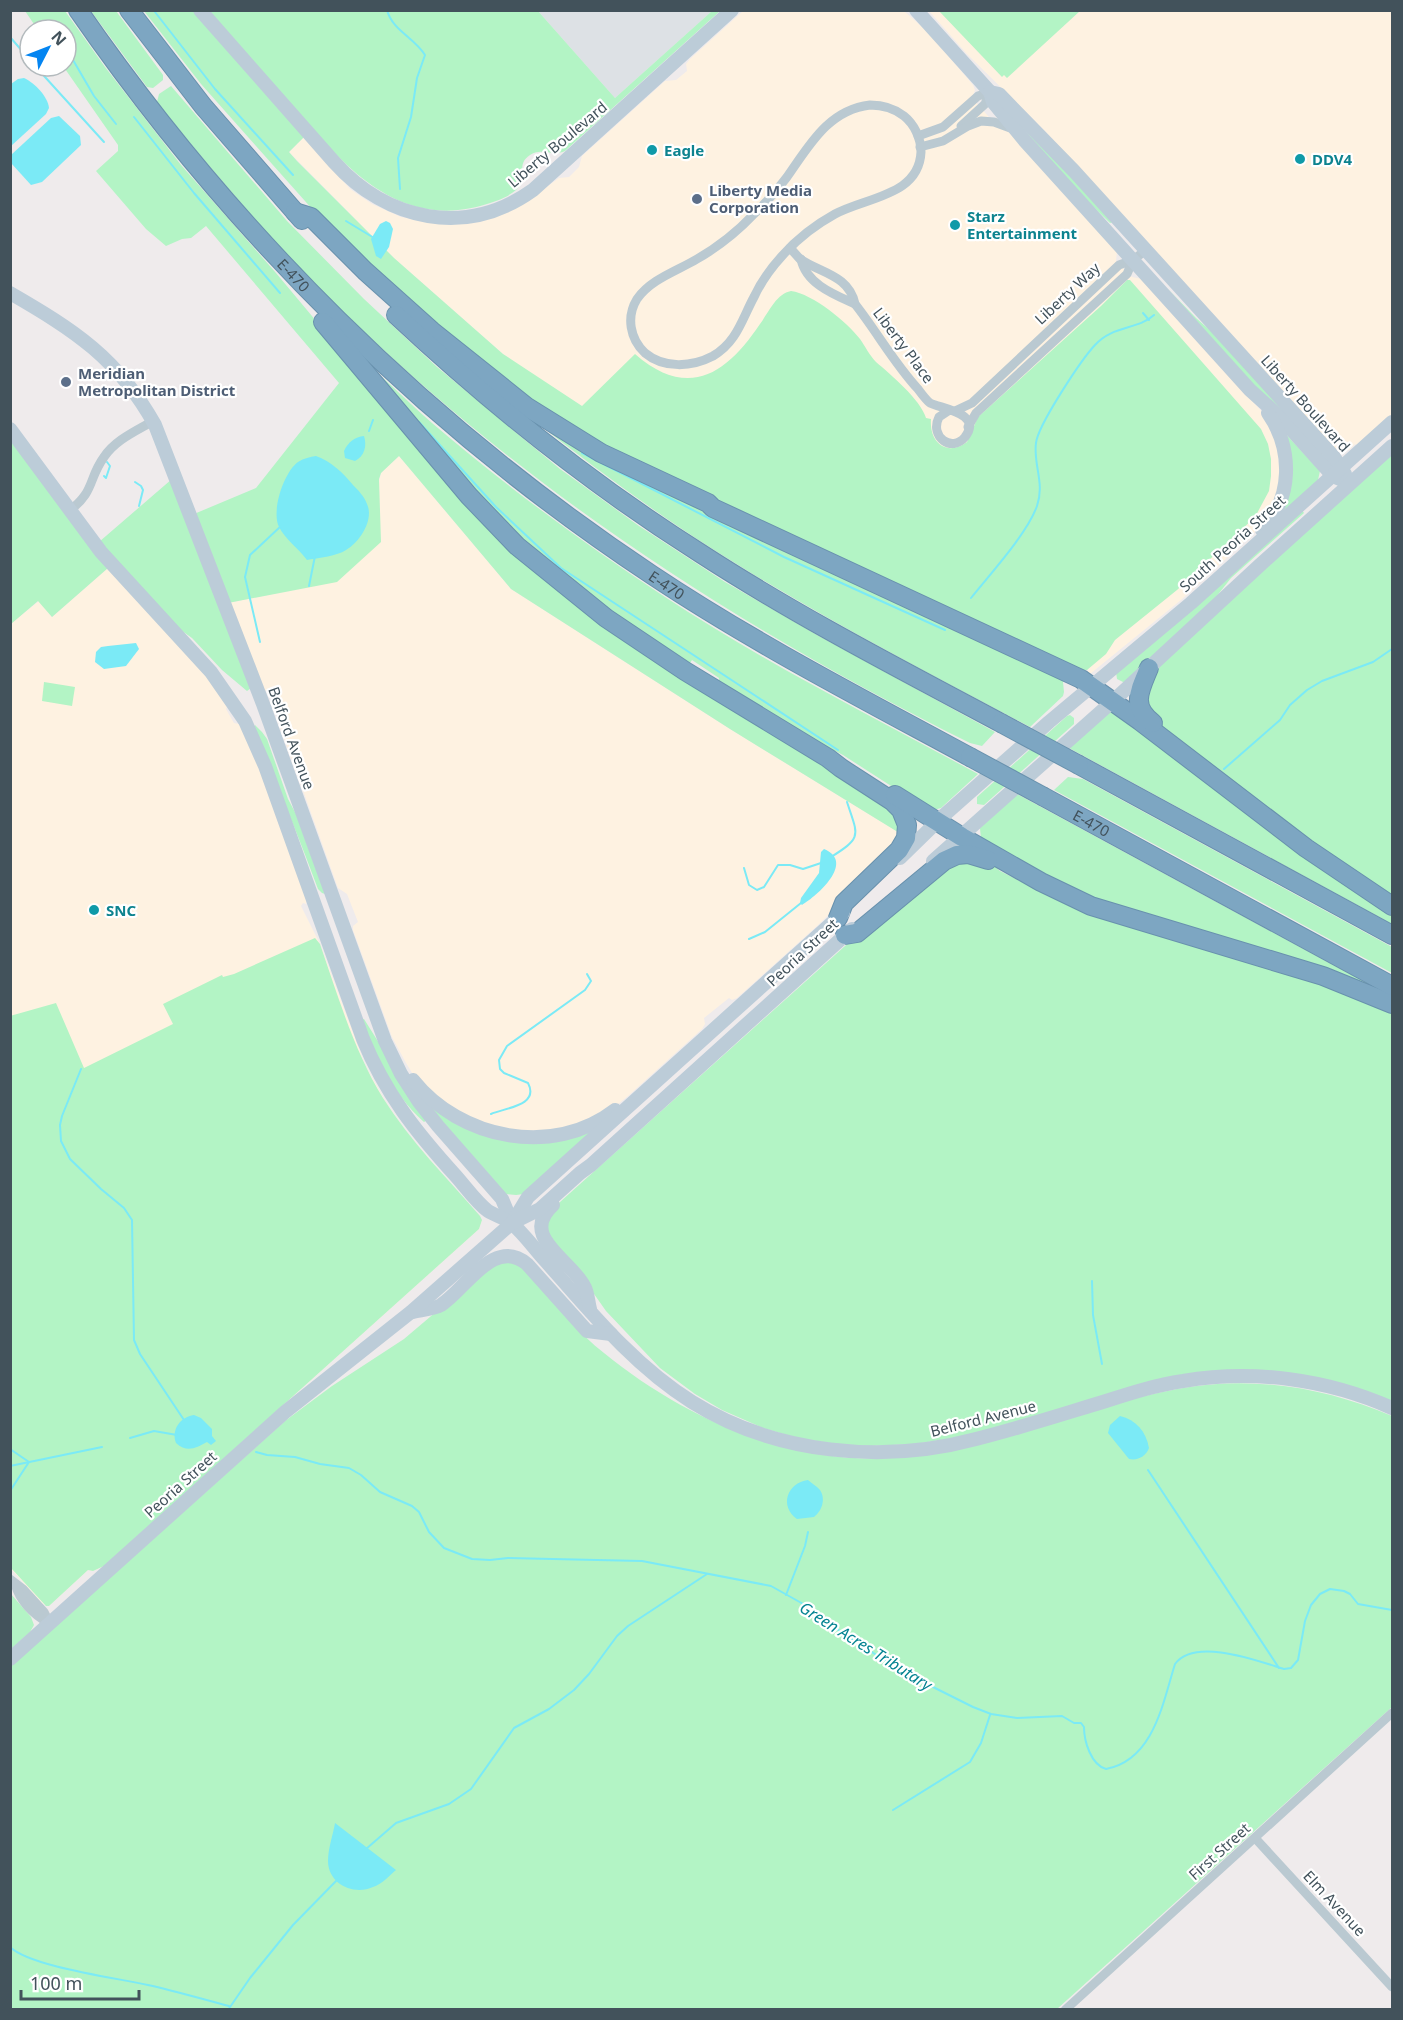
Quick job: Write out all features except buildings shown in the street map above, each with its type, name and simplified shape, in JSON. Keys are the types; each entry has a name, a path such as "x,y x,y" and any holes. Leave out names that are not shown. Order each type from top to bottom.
{"highway":[{"name":"E-470","path":"78,10 116,65 175,141 270,251 345,328 394,374 497,462 565,514 654,576 816,674 1392,986"},
{"path":"129,10 203,106 295,212 381,300 441,357 595,481 679,540 760,591 1392,935"},
{"path":"295,212 311,217 365,271 415,316 481,372 527,407 601,453 805,545 1091,686 1306,848 1392,906"},
{"path":"270,251 288,278 484,513 534,561 606,618 780,730 828,758 895,804 904,814 908,828 901,848 844,903 841,927 857,933 942,863 957,855 979,855 1015,874 1041,882"},
{"path":"1149,668 1139,694 1140,709 1146,717 1166,733 1173,746"},
{"path":"828,758 844,762 962,837 1041,882 1106,912 1307,971 1392,1004"}],"main road":[{"name":"Liberty Boulevard","path":"200,10 356,185 375,198 401,210 430,216 452,217 493,210 517,200 532,190 732,10"},
{"name":"Liberty Boulevard","path":"916,11 990,92 993,102 1017,130 1250,390 1350,484"},
{"name":"Liberty Boulevard","path":"990,92 999,94 1074,171 1146,250 1337,471"},
{"name":"Belford Avenue","path":"10,293 63,324 94,348 131,387 153,421 263,704 380,1030 410,1088 429,1116 502,1198 512,1223 611,1334 661,1380 710,1412 748,1429 774,1438 845,1451 902,1451 956,1444 1149,1388 1208,1378 1261,1377 1302,1381 1357,1394 1392,1408"},
{"path":"1242,558 1248,543 1266,527 1276,510 1284,490 1286,473 1281,436 1250,390"},
{"name":"South Peoria Street","path":"1091,686 1242,558 1392,422"},
{"name":"Belford Avenue","path":"10,429 105,558 211,672 245,721 265,766 359,1028 381,1077 422,1138 487,1210 512,1223"},
{"path":"1113,701 1392,446"},
{"name":"Peoria Street","path":"10,1659 285,1412 411,1312 512,1223 540,1209 591,1165 841,927 937,821 1091,686"},
{"name":"Peoria Street","path":"512,1223 528,1197 670,1070 841,927 962,837 1113,701"},
{"path":"394,1060 431,1099 452,1115 486,1130 528,1138 566,1133 594,1123 616,1109 656,1075 670,1070"},
{"path":"591,1165 584,1178 545,1212 541,1227 548,1244 584,1286 591,1312"},
{"path":"411,1312 440,1306 492,1259 509,1255 527,1264 587,1331 611,1334"}],"street":[{"path":"921,147 943,141 958,130 985,104 990,92"},
{"path":"918,136 943,127 978,96 990,92"},
{"path":"870,105 882,106 906,117 918,136 921,147 917,168 903,186 838,212 810,230 790,248 759,287 737,334 716,354 696,363 669,364 654,359 638,344 633,335 631,320 633,308 641,294 656,281 710,251 743,225 774,193 813,138 834,120 855,108 870,105"},
{"path":"958,130 985,121 1000,123 1017,130"},
{"name":"Liberty Place","path":"790,248 801,259 837,278 850,292 855,304 904,373 930,403 936,423"},
{"path":"1133,260 1146,250"},
{"name":"Liberty Place","path":"801,259 802,266 815,283 855,304"},
{"name":"Liberty Way","path":"952,411 972,403 1119,265 1133,260"},
{"name":"Liberty Way","path":"968,427 976,413 1127,274 1133,260"},
{"name":"Liberty Place","path":"930,403 952,411"},
{"path":"952,411 963,415 968,427 962,440 950,443 939,437 936,423 940,415 952,411"},
{"path":"69,511 85,498 107,452 120,441 153,421"},
{"path":"13,1581 44,1612 50,1624"},
{"name":"First Street","path":"1065,2010 1392,1713"},
{"name":"Elm Avenue","path":"1256,1838 1392,1988"}],"shaded area":[{"path":"538,11 712,11 615,98"},
{"path":"743,11 904,11 928,32 973,85 975,90 972,98 996,125 1009,131 1117,251 1116,261 1132,277 1142,279 1264,414 1278,441 1280,491 1256,531 1181,600 1090,674 1088,674 1087,653 654,452 524,369 503,354 394,258 289,152 304,137 350,189 372,204 401,217 440,224 470,223 492,218 526,202 559,178 569,177 579,167 582,156 665,81 676,80 687,71 686,64 690,59"},
{"path":"929,11 1392,11 1392,415 1358,446 1355,444 1342,453 1340,450 1336,452 1046,132 966,53"},
{"path":"399,456 511,589 730,729 898,832 894,851 817,926 737,998 732,1000 729,998 704,1018 705,1024 702,1029 628,1096 617,1105 566,1129 509,1132 452,1111 414,1076 392,1037 353,930 353,926 358,922 347,894 338,888 278,721 277,712 280,706 273,693 264,690 228,603 337,581 381,473"},
{"path":"108,568 197,663 228,704 226,709 234,723 239,724 247,735 307,898 306,904 303,903 301,906 320,944 365,1065 385,1101 407,1133 482,1220 479,1229 104,1566 93,1571 88,1570 49,1606 43,1604 10,1568 10,624 39,601 52,617"}],"green space":[{"path":"25,11 65,11 70,18 30,18"},
{"path":"91,11 116,11 163,75 163,80 153,88 147,87"},
{"path":"144,11 193,11 304,137 289,152 297,161 394,258 503,354 582,406 635,354 655,368 673,376 690,378 705,375 720,367 747,341 777,300 791,291 819,303 847,325 874,360 912,396 926,418 931,419 936,441 946,448 953,448 967,442 978,417 1127,280 1130,280 1261,429 1268,444 1271,459 1269,491 1255,517 1177,590 1115,640 1106,654 1087,670 1080,671 575,434 434,324 313,210 201,84"},
{"path":"207,11 538,11 615,98 712,11 720,11 565,151 561,153 538,152 530,155 523,165 521,182 510,195 463,210 432,210 405,203 380,190 356,173 334,153"},
{"path":"939,11 1080,11 1007,78 1004,75 1002,77"},
{"path":"78,29 181,165 276,273 439,468 512,551 891,803 901,834 730,729 511,589 399,456 381,473 379,479 381,542 337,582 228,603 194,514 256,488 339,383 206,226 191,238 166,246 146,229 96,171 118,151 118,145 71,78 78,78"},
{"path":"171,86 287,221 364,299 437,367 560,469 639,526 725,582 995,732 982,746 970,743 806,656 649,558 574,506 500,450 429,391 360,328 280,247 157,102 159,94"},
{"path":"1021,126 1066,169 1113,222 1110,223 1072,186"},
{"path":"1167,288 1220,339 1311,440 1255,388"},
{"path":"368,365 432,423 488,469 546,514 635,577 780,667 978,774 941,808 930,811 843,755 798,732 719,681 719,678 692,660 690,663 593,600 519,541"},
{"path":"531,418 1065,680 1063,696 1030,727 849,630 743,568 635,496"},
{"path":"1282,430 1320,471 1318,480 1280,515"},
{"path":"10,437 108,568 52,617 38,601 11,624"},
{"path":"1392,452 1392,897 1339,862 1173,736 1153,719 1144,704 1157,669 1190,636"},
{"path":"172,479 251,688 247,691 222,670 192,638 175,626 99,542"},
{"path":"1302,510 1304,513 1231,578 1216,597 1125,683 1117,679 1116,672"},
{"path":"44,682 75,687 72,706 42,701"},
{"path":"1114,710 1392,913 1392,924 1069,748"},
{"path":"1070,715 1074,718 1074,724 984,805 977,804 977,797"},
{"path":"255,725 267,739 325,894 318,889"},
{"path":"1068,777 1083,779 1392,947 1392,973 1054,790"},
{"path":"1017,794 1385,993 1076,892 981,839 980,828"},
{"path":"952,860 993,865 1000,871 1077,909 1336,987 1392,1010 1392,1402 1249,1371 966,1436 915,1444 870,1446 836,1444 797,1438 763,1428 722,1410 695,1394 660,1368 606,1311 580,1274 545,1233 550,1211 845,946 940,866"},
{"path":"315,938 320,944 347,1023 363,1061 383,1098 429,1159 480,1216 482,1220 479,1229 104,1566 93,1571 88,1570 49,1606 46,1606 11,1568 10,1016 56,1003 84,1068 173,1024 163,1004 222,975 223,977 234,974"},
{"path":"364,1019 427,1120 424,1122 403,1099 387,1075 361,1020"},
{"path":"428,1105 477,1131 593,1131 524,1194 506,1194"},
{"path":"496,1261 515,1262 522,1265 577,1328 595,1345 628,1371 678,1404 760,1439 819,1454 866,1458 911,1456 956,1449 1132,1399 1177,1389 1232,1383 1287,1386 1314,1391 1392,1416 1392,1707 1057,2009 11,2009 10,1667 285,1421 332,1386 404,1339"},
{"path":"10,1593 31,1617 34,1625 30,1632 10,1650"}],"water":[{"path":"24,78 32,83 46,99 49,108 46,114 11,146 11,84"},
{"path":"59,116 80,136 81,145 42,182 31,185 11,163 11,155 51,118"},
{"path":"386,221 393,229 389,247 381,259 376,256 371,239 380,224"},
{"path":"364,436 365,447 361,456 355,461 345,458 344,451 348,445"},
{"path":"316,456 336,468 359,491 367,504 369,518 363,533 346,550 332,556 307,560 282,532 277,520 277,512 280,492 288,474 298,462"},
{"path":"136,643 139,649 126,666 104,669 95,662 96,652 101,647"},
{"path":"824,849 833,855 836,862 835,870 824,887 802,905 801,898 819,873 821,852"},
{"path":"194,1415 201,1418 212,1429 212,1436 216,1441 211,1445 207,1442 188,1449 176,1443 175,1433 181,1421"},
{"path":"1120,1416 1135,1423 1143,1431 1149,1448 1141,1457 1129,1459 1108,1433 1110,1425"},
{"path":"808,1480 820,1490 823,1497 822,1505 814,1517 797,1519 788,1508 788,1496 795,1486"},
{"path":"335,1823 396,1870 379,1884 366,1889 350,1889 337,1882 329,1869 328,1861"}],"waterway":[{"path":"387,10 399,29 425,55 417,78 411,117 398,158 400,189"},
{"path":"155,12 215,89 293,175"},
{"path":"10,37 18,46"},
{"path":"78,69 94,96 116,124"},
{"path":"46,78 104,142"},
{"path":"134,117 194,193 280,293"},
{"path":"346,221 374,238"},
{"path":"1143,313 1149,320"},
{"path":"971,598 1007,554 1032,517 1040,489 1036,443 1044,422 1071,378 1102,339 1148,320 1154,315"},
{"path":"369,431 373,420"},
{"path":"419,422 496,507 561,568 838,750"},
{"path":"582,453 784,557 945,630"},
{"path":"104,476 106,478 110,466 107,462"},
{"path":"135,482 143,490 139,506"},
{"path":"260,642 245,577 250,555 281,526"},
{"path":"309,586 315,556"},
{"path":"1224,769 1280,720 1290,705 1307,690 1322,681 1373,662 1392,649"},
{"path":"831,857 849,845 855,835 854,822 847,802"},
{"path":"744,868 749,885 757,890 764,887 778,865 790,865 803,869 821,863"},
{"path":"749,939 765,932 801,903"},
{"path":"491,1114 519,1105 529,1097 528,1083 500,1069 499,1060 507,1046 585,990 591,981 587,974"},
{"path":"81,1069 62,1116 61,1141 70,1159 124,1208 132,1220 134,1340 140,1354 184,1420"},
{"path":"1092,1281 1093,1315 1102,1364"},
{"path":"130,1438 154,1431 177,1435"},
{"path":"10,1466 102,1447"},
{"path":"10,1449 29,1462 10,1491"},
{"name":"Green Acres Tributary","path":"256,1452 349,1468 361,1475 380,1492 412,1506 419,1512 429,1532 444,1548 472,1559 642,1561 771,1586 805,1605 848,1637 905,1673 973,1707 991,1714 1017,1718 1062,1716 1074,1723 1081,1723 1092,1758 1106,1769 1122,1763 1146,1742 1161,1712 1175,1664 1184,1656 1197,1652 1227,1653 1284,1669 1291,1668 1298,1660 1305,1621 1311,1605 1320,1594 1330,1589 1344,1591 1350,1594 1358,1604 1392,1610"},
{"path":"1148,1470 1279,1668"},
{"path":"786,1595 808,1532"},
{"path":"366,1849 396,1823 449,1804 471,1789 514,1728 549,1709 574,1690 617,1636 628,1626 707,1574"},
{"path":"893,1810 970,1762 981,1743 990,1715"},
{"path":"228,2010 250,1978 293,1925 338,1879"},
{"path":"10,1947 21,1954 55,1966 148,1985 229,2006"}],"place":[{"name":"Eagle","path":"652,150"},
{"name":"DDV4","path":"1300,159"},
{"name":"Liberty Media Corporation","path":"697,199"},
{"name":"Starz Entertainment","path":"955,225"},
{"name":"Meridian Metropolitan District","path":"66,382"},
{"name":"SNC","path":"94,910"}]}
